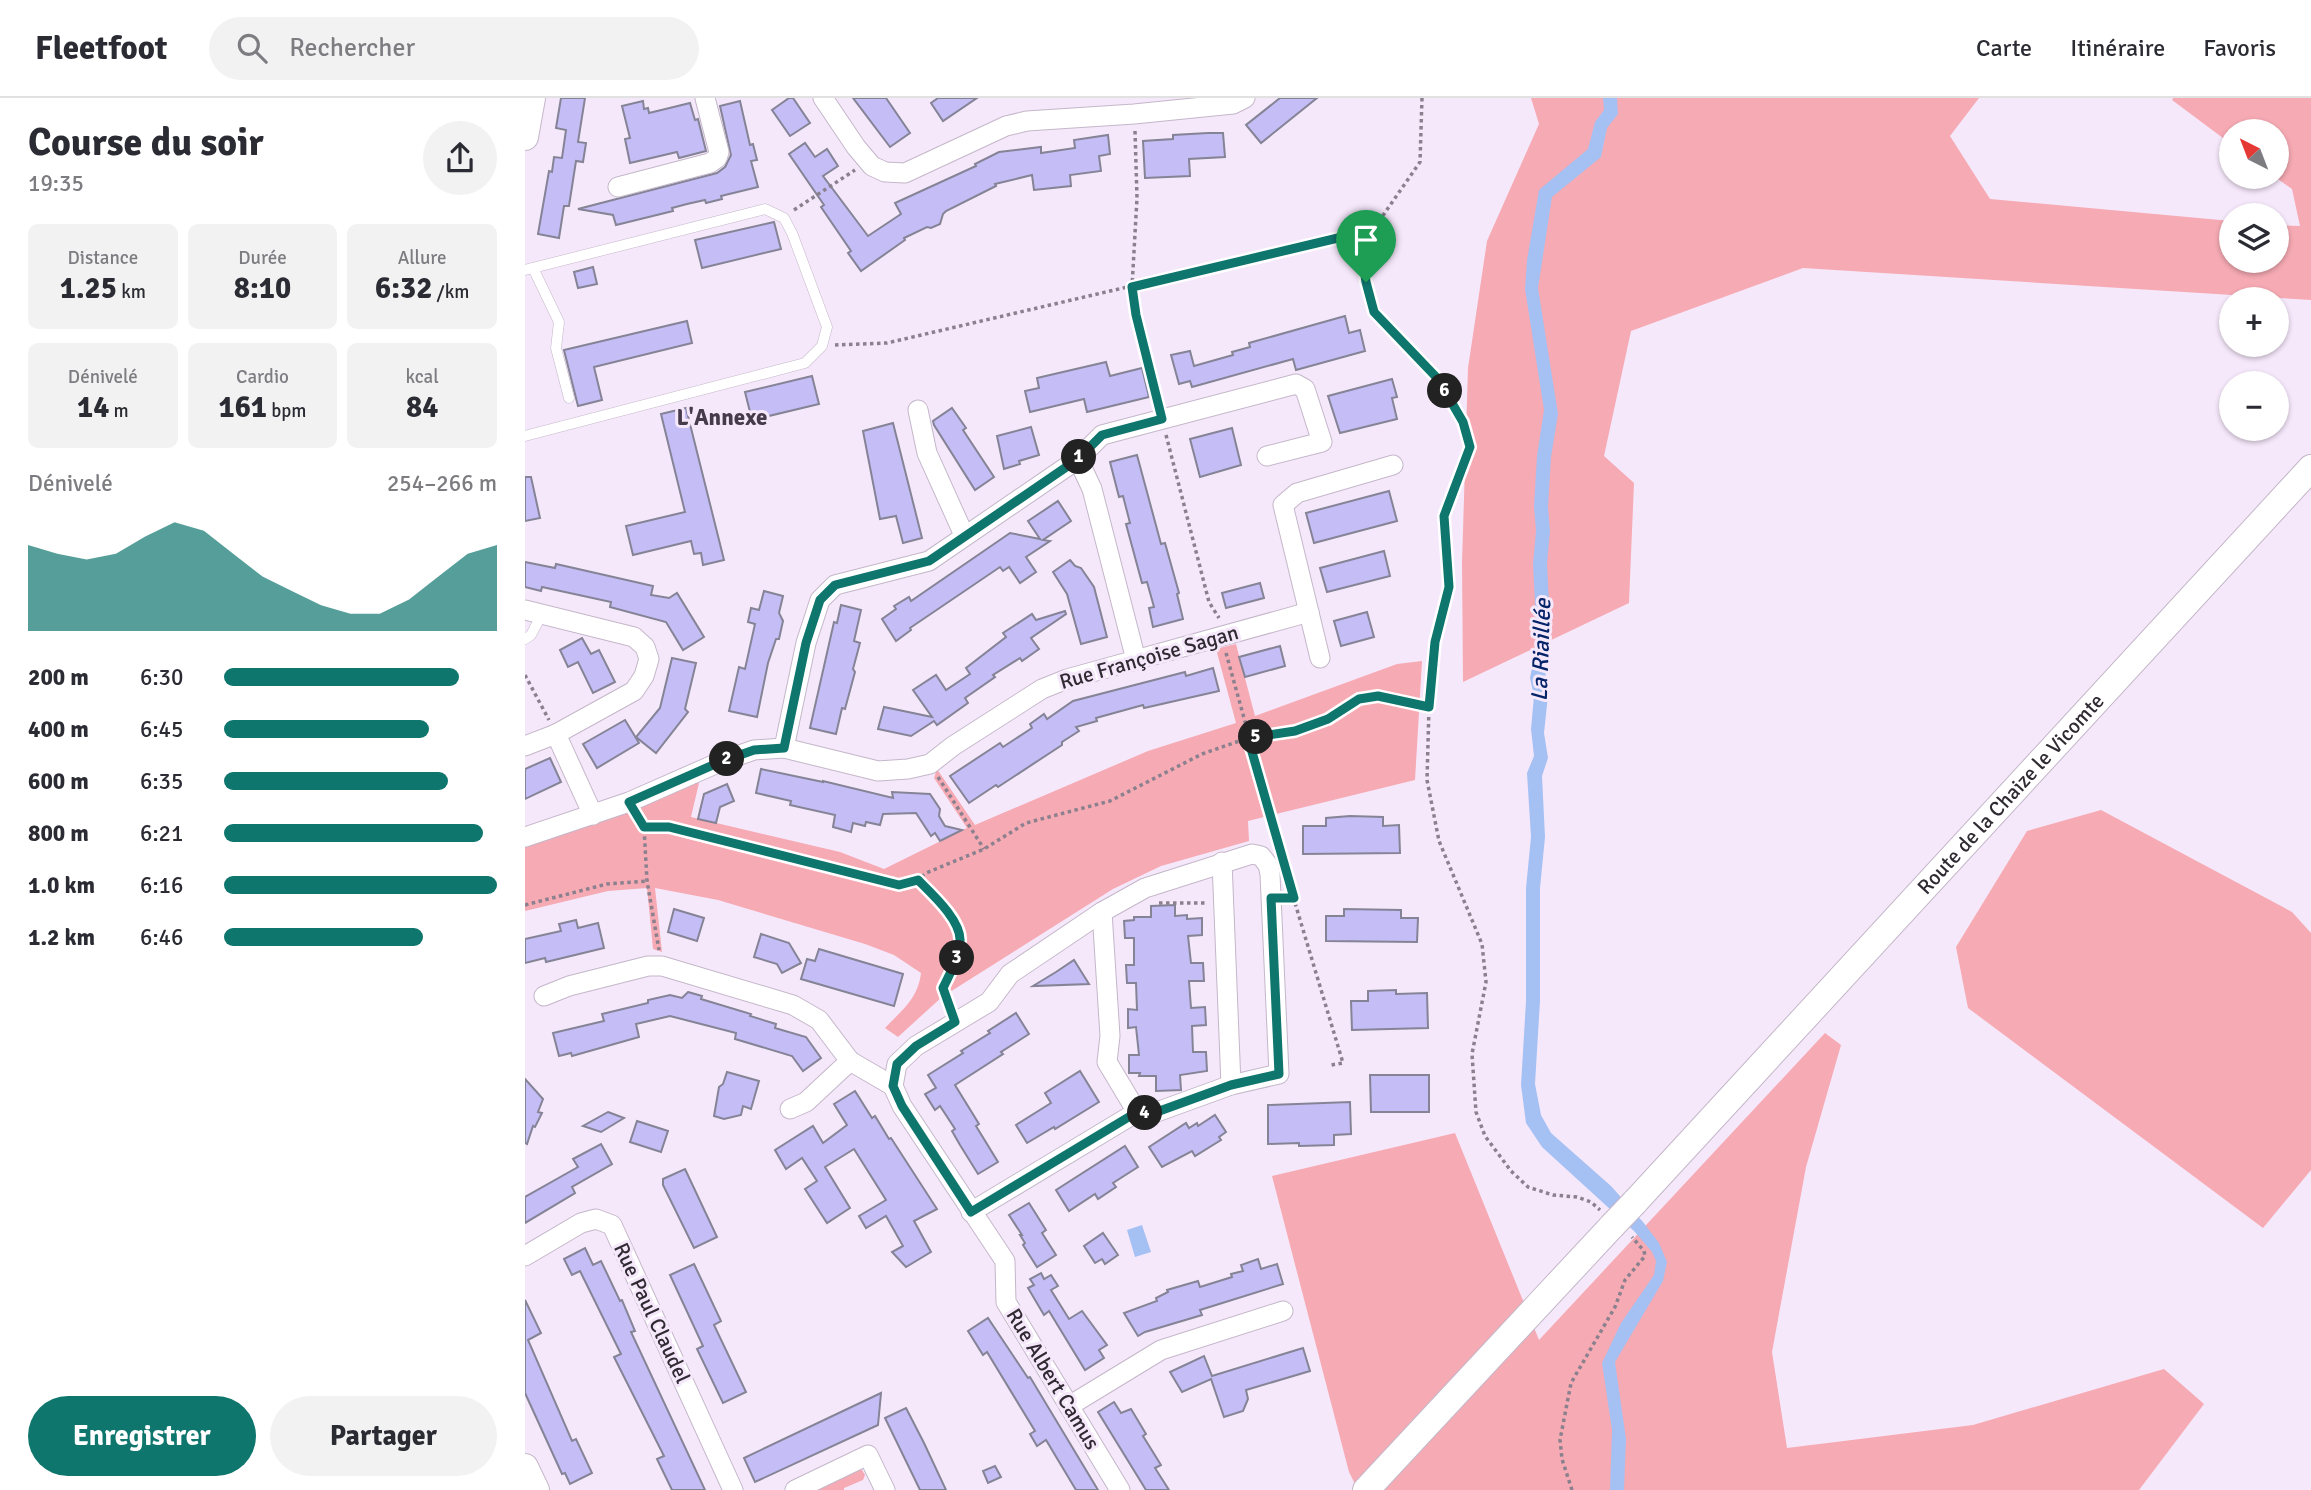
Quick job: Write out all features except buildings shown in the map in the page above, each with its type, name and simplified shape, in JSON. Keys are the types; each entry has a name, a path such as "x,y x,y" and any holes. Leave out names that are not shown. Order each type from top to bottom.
{"main road":[{"path":"525,136 532,98"},
{"name":"Route de la Chaize le Vicomte","path":"1366,1490 1615,1225 2311,468"},
{"path":"525,1467 536,1490"}],"street":[{"path":"618,187 710,163 717,158 719,152 705,98"},
{"path":"823,98 869,162 885,172 905,173 1006,125 1053,117 1134,114 1233,104 1245,98"},
{"path":"784,748 806,643 820,600 835,585 929,561 1078,459 1102,435 1296,384 1305,389 1322,442 1267,456"},
{"path":"918,410 927,453 964,535"},
{"path":"1078,459 1092,489 1136,660"},
{"path":"1320,657 1283,505 1297,493 1393,465"},
{"path":"525,746 556,734 634,691 644,676 649,659 645,648 634,637 534,612"},
{"name":"Rue Françoise Sagan","path":"525,837 629,802 754,750 784,748 878,771 930,764 953,746 1042,689 1067,678 1309,612"},
{"path":"556,734 593,815"},
{"path":"544,996 569,986 648,966 662,966 793,1005 819,1020 850,1061 893,1086 897,1064 916,1046 989,1002 1010,974 1102,912 1145,888 1222,862 1252,854 1261,856 1268,865 1271,898 1279,1074 1231,1085 1154,1113 1137,1112 971,1212"},
{"path":"1222,862 1231,1085"},
{"path":"1102,912 1110,1036 1107,1062 1137,1112"},
{"path":"790,1109 806,1102 850,1061"},
{"name":"Rue Albert Camus","path":"893,1086 902,1106 1005,1261 1006,1302 1120,1490"},
{"name":"Rue Paul Claudel","path":"525,1256 581,1223 596,1219 612,1225 733,1490"},
{"path":"1069,1406 1161,1350 1283,1311"},
{"path":"795,1490 868,1455 885,1490"}],"lane":[{"path":"525,436 805,363 822,346 827,327 784,218 765,209 529,269 559,322 556,348 569,398"},
{"path":"525,639 531,635 534,612"}],"path":[{"path":"822,346 887,343 1132,287 1375,227 1420,162 1422,98"},
{"path":"1134,114 1137,198 1132,287 1136,315 1209,602 1219,616 1248,738 1282,858"},
{"path":"784,218 869,162"},
{"path":"1359,233 1366,282 1374,312 1438,379 1463,422 1470,447 1444,516 1449,587 1435,642 1429,707 1427,780 1439,841 1482,944 1486,982 1472,1054 1476,1112 1485,1136 1511,1171 1528,1187 1591,1202 1644,1251 1645,1256 1625,1280 1615,1307 1571,1383 1560,1440 1562,1459 1572,1490"},
{"path":"525,676 556,734"},
{"path":"644,827 669,827 899,885 918,880 926,873 984,849 1027,823 1110,801 1202,754 1248,738 1295,731 1328,719 1359,699 1378,696 1429,707"},
{"path":"930,764 984,849"},
{"path":"629,802 644,827 647,881 662,966"},
{"path":"1286,871 1343,1063 1331,1065"},
{"path":"918,880 952,917 961,939 957,957 943,988 955,1022"},
{"path":"525,905 607,884 647,881"},
{"path":"1271,898 1294,898"},
{"path":"1147,903 1224,902"}],"shaded area":[{"path":"1531,98 1979,98 1950,136 1990,199 2219,220 2219,273 2289,273 2289,226 2300,226 2292,189 2289,187 2289,119 2219,119 2219,135 2172,100 2311,98 2311,300 2289,299 2289,287 2219,287 2219,294 1803,268 1631,331 1604,456 1634,483 1629,603 1463,682 1462,563 1468,368 1487,241 1539,124"},
{"path":"1236,644 1255,716 1397,664 1422,661 1415,780 1248,821 1249,841 1161,866 1113,889 942,997 898,1037 885,1028 913,997 921,973 894,955 865,944 718,900 655,888 662,952 653,949 647,888 608,891 525,911 525,845 570,832 695,779 699,783 691,817 840,852 884,869 967,828 934,778 937,769 975,825 1148,751 1236,723 1216,649"},
{"path":"2101,810 2292,912 2311,933 2311,1170 2263,1228 1968,1008 1956,947 2027,831"},
{"path":"1825,1033 1841,1045 1806,1167 1772,1352 1787,1448 1973,1425 2164,1369 2204,1404 2139,1490 1358,1490 1349,1472 1272,1176 1455,1133 1539,1340"},
{"path":"856,1468 862,1470 865,1475 863,1480 844,1490 809,1490"}],"water":[{"name":"La Riaillée","path":"1603,98 1617,98 1618,114 1607,128 1601,157 1552,197 1538,288 1558,414 1551,457 1548,507 1550,531 1547,563 1551,643 1545,678 1548,695 1544,733 1548,758 1542,776 1545,837 1540,888 1540,1001 1535,1084 1541,1115 1551,1133 1611,1186 1659,1243 1667,1262 1663,1281 1615,1362 1626,1439 1624,1490 1610,1490 1612,1430 1602,1363 1621,1323 1654,1275 1656,1261 1634,1231 1542,1147 1526,1123 1521,1085 1526,1001 1526,888 1531,837 1527,773 1534,756 1531,729 1534,696 1530,678 1537,642 1533,564 1536,531 1534,506 1537,456 1544,410 1525,289 1527,260 1539,190 1588,149 1595,122 1604,110"},
{"path":"1142,1225 1151,1252 1135,1257 1127,1230"}],"district":[{"name":"L'Annexe","path":"722,417"}],"route":[{"path":"1359,233 1366,282 1374,312 1438,379 1463,422 1470,447 1444,516 1449,587 1435,642 1429,707 1378,696 1359,699 1328,719 1295,731 1248,738 1294,898 1271,898 1279,1074 1231,1085 1154,1113 1137,1112 971,1212 902,1106 893,1086 897,1064 916,1046 955,1022 943,988 957,957 961,939 952,917 918,880 899,885 669,827 644,827 629,802 754,750 784,748 806,643 820,600 835,585 929,561 1078,459 1102,435 1162,419 1136,315 1132,287 1359,233"}]}
